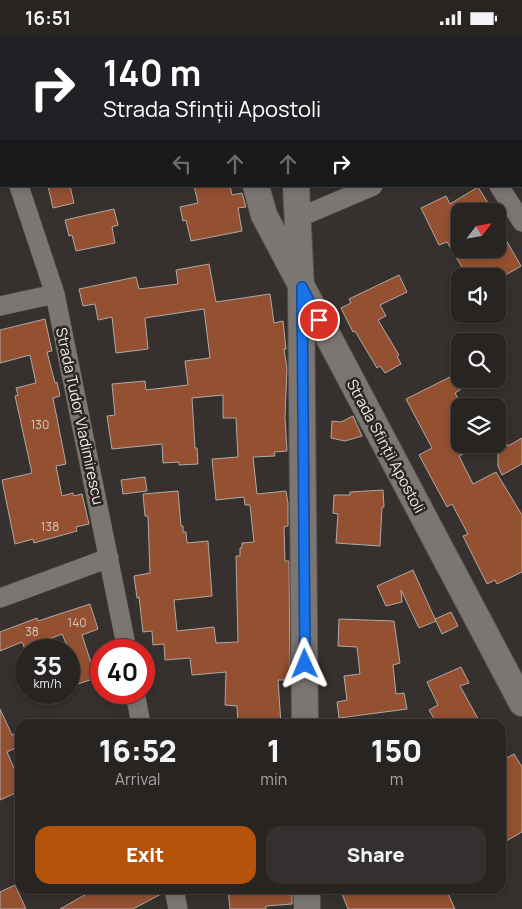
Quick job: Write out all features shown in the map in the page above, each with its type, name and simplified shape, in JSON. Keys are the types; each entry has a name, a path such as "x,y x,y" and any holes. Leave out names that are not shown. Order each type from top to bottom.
{"street":[{"name":"Strada Tudor Vladimirescu","path":"19,187 55,294 125,639"},
{"name":"Strada Sfinții Apostoli","path":"256,187 264,215 522,703"},
{"path":"296,187 302,287 305,719"},
{"path":"298,218 371,187"},
{"path":"500,187 522,222"},
{"path":"0,306 55,294"},
{"path":"0,598 109,558"},
{"path":"137,704 140,719"},
{"path":"175,894 178,909"},
{"path":"307,894 307,909"}],"building":[{"path":"48,187 70,187 74,203 53,208"},
{"path":"194,187 230,187 232,195 242,193 246,207 238,208 242,231 191,241 186,220 183,221 180,207 198,203"},
{"path":"478,187 488,203 452,203"},
{"path":"446,196 450,204 451,249 447,242 439,245 421,208"},
{"path":"114,209 118,225 112,227 115,243 76,251 72,235 69,236 65,220"},
{"path":"506,240 521,266 506,275 506,268 462,268 456,258 506,258"},
{"path":"209,264 216,302 270,294 274,323 283,321 287,368 285,417 287,451 274,452 275,456 253,457 257,494 286,491 288,503 288,526 284,527 285,561 289,561 290,680 278,680 281,719 238,719 237,706 225,705 226,672 192,675 190,658 165,660 164,644 155,645 152,631 143,632 139,597 137,598 134,576 150,573 148,516 145,516 143,494 178,491 181,526 183,526 183,532 186,532 187,543 208,541 212,596 174,600 177,631 214,627 216,643 238,642 236,556 240,556 242,543 254,542 250,505 245,505 244,497 216,500 212,459 238,457 236,418 223,418 223,395 192,398 195,448 197,448 198,464 179,465 179,462 163,463 162,444 112,449 107,416 115,415 112,384 145,381 146,390 188,385 185,361 210,358 204,309 145,318 148,349 116,353 112,317 98,320 95,304 83,306 79,289 136,277 139,289 178,284 176,270"},
{"path":"399,275 407,292 380,305 386,316 378,320 399,355 397,356 401,364 385,373 380,366 377,368 355,331 353,332 341,308 351,303 349,299"},
{"path":"45,319 52,351 47,352 60,396 53,398 66,464 56,466 62,496 73,493 74,496 82,494 89,524 76,527 77,531 34,543 33,539 15,544 2,480 32,473 15,396 18,395 16,388 36,383 30,355 0,363 0,330"},
{"path":"451,376 451,388 460,388 455,393 458,398 451,398 451,453 464,453 459,456 473,484 496,472 522,515 522,572 497,584 495,580 487,584 463,536 468,534 452,504 447,507 419,455 432,448 406,399"},
{"path":"353,416 362,436 345,441 331,438 332,421 341,422"},
{"path":"522,438 522,464 502,475 498,466 498,453 506,453 506,442 508,446"},
{"path":"145,477 147,491 123,494 121,480"},
{"path":"383,490 384,507 382,507 380,546 336,543 338,514 333,513 334,495 350,495 350,492"},
{"path":"413,570 436,621 419,628 401,590 402,602 386,606 377,586"},
{"path":"90,604 98,629 82,635 90,660 90,680 80,683 80,639 64,639 62,634 50,639 15,639 15,645 0,651 0,632 37,618 38,621"},
{"path":"451,612 458,626 442,634 435,619"},
{"path":"339,619 394,621 400,663 393,665 396,694 404,693 407,709 339,718 337,702 347,700 344,676 360,674 357,647 338,646"},
{"path":"461,667 469,683 460,686 478,719 434,719 429,710 438,705 427,682"},
{"path":"0,709 12,735 15,734 15,748 7,752 15,770 15,793 0,800"},
{"path":"514,754 522,767 522,832 506,841 506,758"},
{"path":"15,885 15,894 19,894 26,909 0,909 0,892"},
{"path":"86,894 161,894 133,909 60,909"},
{"path":"228,894 292,894 292,904 266,906 266,909 230,909"},
{"path":"342,894 448,894 455,909 348,909"}],"route":[{"path":"305,664 302,287 319,320"}]}
